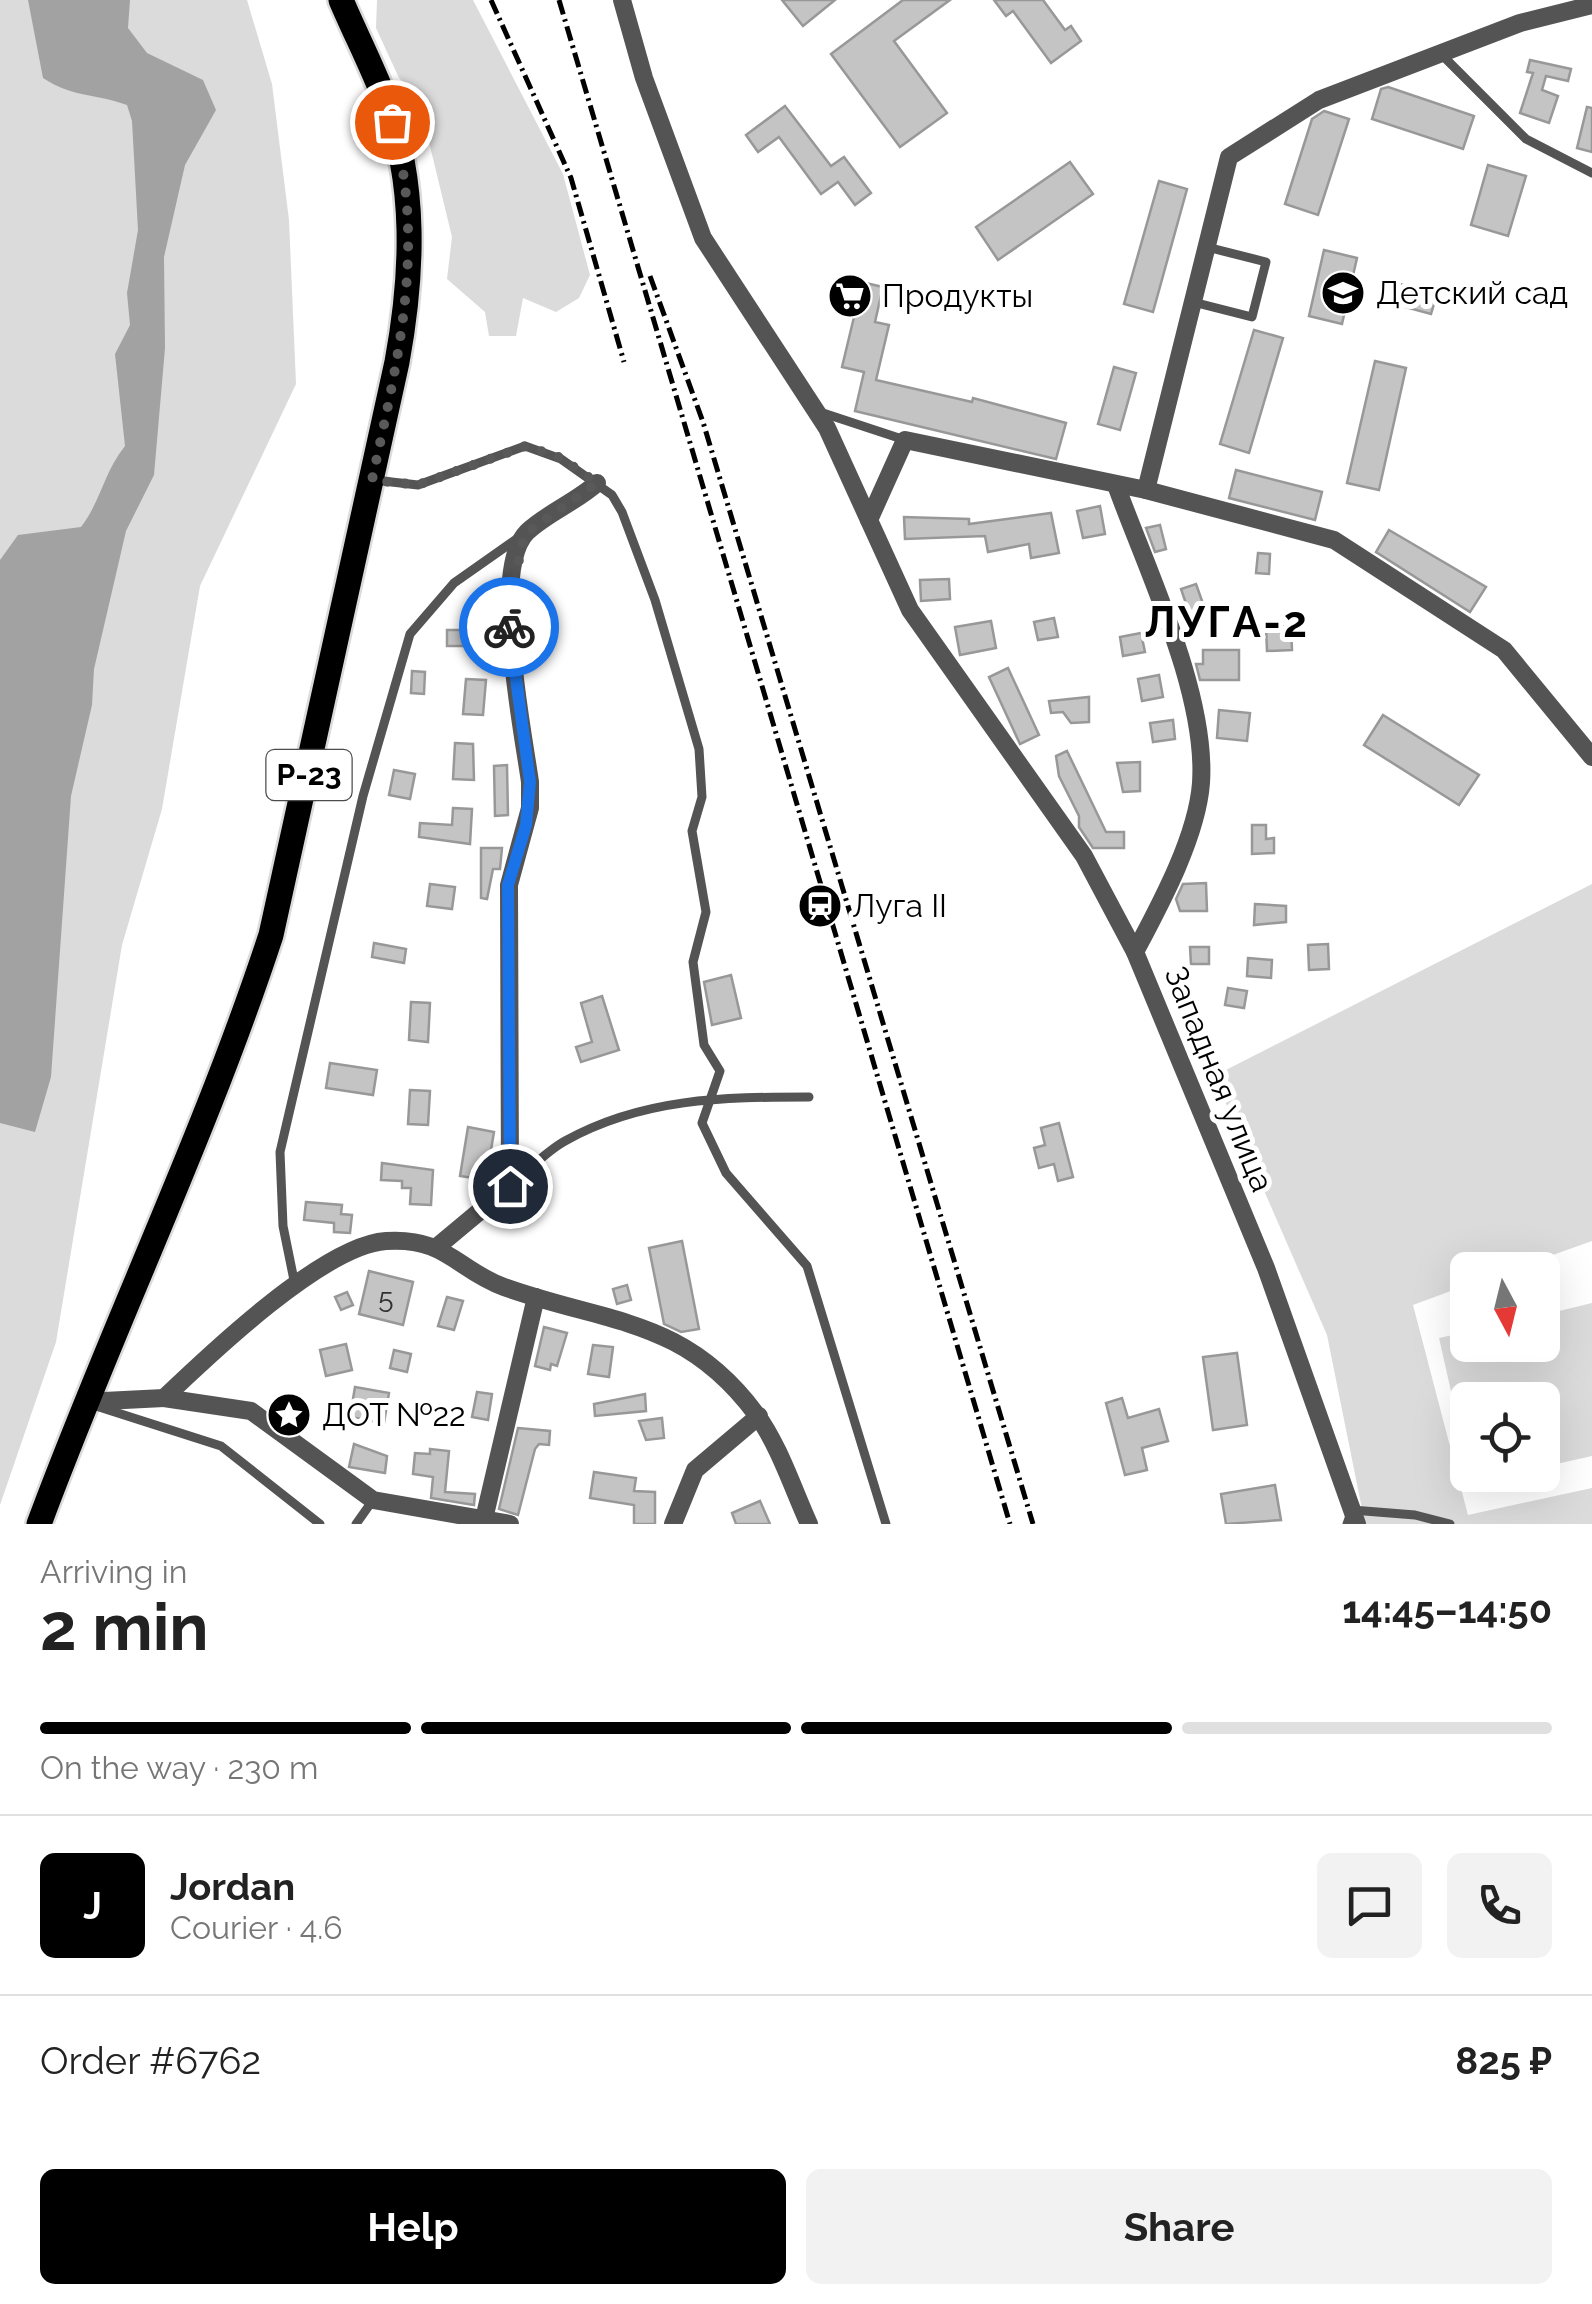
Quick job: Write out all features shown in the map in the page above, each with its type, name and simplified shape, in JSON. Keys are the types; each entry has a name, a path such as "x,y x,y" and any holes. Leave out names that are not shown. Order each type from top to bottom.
{"main road":[{"name":"Р-23","path":"38,1524 84,1402 248,1005 270,936 404,324 407,188 386,101 340,0"}],"street":[{"path":"622,0 644,78 704,238 816,410 910,610 1084,856 1135,952"},
{"path":"1146,490 1229,157 1320,100 1520,23 1592,6"},
{"path":"869,520 905,440 1146,490 1334,540 1504,650 1592,757"},
{"path":"438,1246 510,1186 508,885 526,825 530,782 507,611 525,534 597,483"},
{"name":"Западная улица","path":"1116,485 1197,712 1201,785 1173,882 1135,952 1266,1268 1352,1519"},
{"path":"164,1398 312,1272 384,1241 438,1246 500,1286 657,1332 710,1360 758,1416 809,1524"},
{"path":"484,1519 536,1296"},
{"path":"84,1402 164,1398 251,1411 373,1500 510,1524"},
{"path":"673,1524 695,1470 758,1416"}],"lane":[{"path":"1440,54 1526,139 1592,173"},
{"path":"1193,302 1252,317 1266,262 1206,247"},
{"path":"816,410 905,440"},
{"path":"372,480 418,485 526,446 561,458 597,483 622,512 655,600 698,749 702,797 692,832 706,912 693,962 704,1044 720,1070 702,1123 726,1173 807,1266 886,1524"},
{"path":"295,1285 283,1226 280,1152 363,796 410,634 454,583 525,534"},
{"path":"510,1186 563,1142 632,1111 708,1097 809,1096"},
{"path":"84,1402 222,1446 320,1524"},
{"path":"356,1524 373,1500"},
{"path":"1352,1519 1415,1515 1450,1524"}],"shaded area":[{"path":"0,0 247,0 272,84 289,220 296,384 200,586 162,809 122,945 56,1342 0,1505"},
{"path":"28,0 130,0 128,28 147,53 203,80 216,110 185,165 164,257 165,348 154,475 126,531 94,669 92,705 71,796 51,1077 35,1132 0,1123 0,560 18,535 81,527 125,446 115,354 130,325 127,293 138,230 132,121 127,105 74,92 43,78"},
{"path":"377,0 473,0 563,174 590,275 579,298 556,312 523,298 516,336 489,336 485,312 447,279 452,237 429,142 415,94 399,78 376,28"},
{"path":"1592,884 1592,1241 1560,1252 1450,1252 1450,1291 1413,1305 1450,1446 1450,1492 1462,1492 1468,1515 1592,1488 1592,1524 1365,1524 1327,1335 1214,1076"},
{"path":"1592,1303 1592,1456 1560,1463 1560,1382 1450,1382 1450,1387 1439,1338 1450,1336 1450,1362 1560,1362 1560,1311"}],"building":[{"path":"782,0 835,0 803,26"},
{"path":"903,0 950,0 894,41 947,113 900,147 831,54"},
{"path":"994,0 1043,0 1065,30 1071,26 1081,41 1051,63 1013,11 1006,16"},
{"path":"1530,60 1571,69 1568,81 1546,76 1542,90 1558,96 1549,123 1520,113 1533,73 1527,72"},
{"path":"1388,87 1474,116 1463,149 1372,119 1381,89"},
{"path":"785,106 831,166 844,157 871,193 855,205 838,182 821,194 779,137 758,152 746,135"},
{"path":"1587,107 1592,108 1592,152 1577,148"},
{"path":"1324,111 1349,119 1318,215 1285,204 1312,119"},
{"path":"1070,162 1093,194 998,260 976,227"},
{"path":"1488,165 1526,176 1508,236 1471,225"},
{"path":"1159,181 1187,189 1153,312 1124,304"},
{"path":"1324,250 1357,258 1342,324 1309,316"},
{"path":"848,279 883,287 875,322 889,325 876,380 972,402 973,398 1066,423 1056,459 855,411 864,372 842,367 854,317 840,314"},
{"path":"1396,283 1437,294 1431,314 1390,303"},
{"path":"1254,330 1283,338 1249,453 1220,444"},
{"path":"1375,361 1406,368 1379,490 1347,483"},
{"path":"1114,367 1136,373 1120,430 1098,424"},
{"path":"1236,470 1322,492 1315,520 1229,498"},
{"path":"1100,506 1105,534 1083,538 1077,511"},
{"path":"1051,513 1059,553 1031,558 1029,544 988,552 985,536 905,539 904,517 969,519 969,524"},
{"path":"1160,525 1166,549 1155,552 1146,528"},
{"path":"1389,530 1486,587 1470,612 1376,552"},
{"path":"1258,553 1270,554 1269,574 1256,573"},
{"path":"949,579 950,599 921,601 920,580"},
{"path":"1196,584 1206,612 1191,618 1181,589"},
{"path":"1054,618 1058,637 1038,640 1034,622"},
{"path":"991,621 996,648 960,655 955,627"},
{"path":"1291,626 1292,650 1267,651 1266,627"},
{"path":"447,630 474,630 474,646 447,646"},
{"path":"1141,633 1145,652 1123,656 1120,637"},
{"path":"1203,650 1239,650 1239,680 1200,680 1196,664 1203,664"},
{"path":"1008,668 1039,735 1020,744 989,677"},
{"path":"412,671 425,672 424,694 411,693"},
{"path":"1159,675 1163,697 1142,701 1138,679"},
{"path":"466,679 486,680 483,715 463,714"},
{"path":"1089,697 1089,722 1071,723 1063,712 1051,713 1049,701"},
{"path":"1219,710 1250,713 1247,741 1217,738"},
{"path":"1383,715 1479,775 1459,805 1364,745"},
{"path":"1173,720 1175,739 1153,742 1150,723"},
{"path":"455,743 473,744 474,780 453,779"},
{"path":"1067,751 1106,832 1124,832 1124,848 1093,848 1079,827 1079,816 1059,776 1056,756"},
{"path":"1140,762 1140,791 1123,792 1117,763"},
{"path":"507,765 508,815 495,816 494,766"},
{"path":"394,770 415,774 410,799 389,795"},
{"path":"453,808 472,809 470,844 419,837 420,823 452,825"},
{"path":"1252,825 1266,825 1266,839 1274,838 1274,853 1252,854"},
{"path":"481,848 502,848 500,869 493,869 487,899 481,898"},
{"path":"1206,883 1207,911 1180,911 1176,899 1183,884"},
{"path":"430,884 455,887 452,909 427,906"},
{"path":"1255,904 1286,906 1286,922 1254,925"},
{"path":"374,943 406,949 404,963 372,957"},
{"path":"1328,944 1329,969 1309,970 1308,945"},
{"path":"1190,947 1209,947 1209,964 1191,964"},
{"path":"1248,958 1272,960 1271,978 1247,976"},
{"path":"731,975 741,1018 712,1025 704,982"},
{"path":"1228,988 1247,991 1244,1008 1225,1005"},
{"path":"602,996 619,1050 581,1062 576,1047 592,1042 581,1003"},
{"path":"411,1002 430,1003 428,1042 409,1040"},
{"path":"330,1063 377,1070 373,1095 326,1088"},
{"path":"410,1090 430,1091 428,1125 408,1124"},
{"path":"1059,1123 1073,1177 1058,1181 1054,1164 1039,1168 1034,1148 1045,1145 1041,1128"},
{"path":"468,1127 494,1132 486,1180 460,1176"},
{"path":"382,1163 433,1170 431,1205 410,1204 411,1188 402,1188 402,1181 381,1180"},
{"path":"306,1202 342,1205 341,1214 352,1215 350,1233 334,1232 334,1223 304,1220"},
{"path":"682,1241 699,1329 681,1332 664,1324 649,1248"},
{"path":"369,1271 413,1282 403,1325 359,1314"},
{"path":"627,1285 631,1300 617,1304 613,1289"},
{"path":"347,1292 353,1305 341,1310 335,1297"},
{"path":"447,1297 463,1301 454,1330 438,1326"},
{"path":"544,1327 567,1333 557,1366 551,1364 550,1370 535,1366"},
{"path":"346,1344 352,1370 326,1376 320,1350"},
{"path":"593,1345 613,1347 609,1377 588,1374"},
{"path":"394,1350 411,1354 407,1372 390,1368"},
{"path":"1237,1353 1247,1425 1213,1430 1203,1357"},
{"path":"355,1387 389,1393 384,1423 350,1417"},
{"path":"477,1392 492,1394 488,1420 472,1417"},
{"path":"645,1394 646,1411 595,1416 594,1404"},
{"path":"1122,1398 1128,1418 1159,1409 1168,1441 1142,1448 1147,1470 1125,1475 1106,1403"},
{"path":"662,1418 664,1438 646,1440 639,1421"},
{"path":"518,1428 550,1431 549,1445 539,1444 535,1449 518,1515 499,1509"},
{"path":"354,1444 387,1456 385,1473 349,1467"},
{"path":"430,1449 449,1451 445,1492 475,1494 474,1505 431,1498 433,1477 413,1474 415,1453 430,1454"},
{"path":"594,1472 636,1478 634,1491 655,1492 655,1524 634,1524 634,1505 590,1498"},
{"path":"1275,1485 1281,1520 1226,1524 1221,1494"},
{"path":"760,1501 770,1524 736,1524 732,1513"}],"railway":[{"path":"491,0 571,178 624,362"},
{"path":"559,0 1010,1524"},
{"path":"650,276 703,422 1033,1524"}],"way so far":[{"path":"392,122 407,188 408,282 404,324 372,480 418,485 526,446 561,458 597,483 525,534 512,581 507,611 509,627"}],"place":[{"name":"Детский сад","path":"1343,293"},
{"name":"Продукты","path":"850,296"},
{"name":"Луга II","path":"820,906"},
{"name":"ДОТ №22","path":"289,1415"}],"district":[{"name":"ЛУГА-2","path":"1227,622"}],"route":[{"path":"509,627 530,782 530,808 508,885 510,1186"}]}
